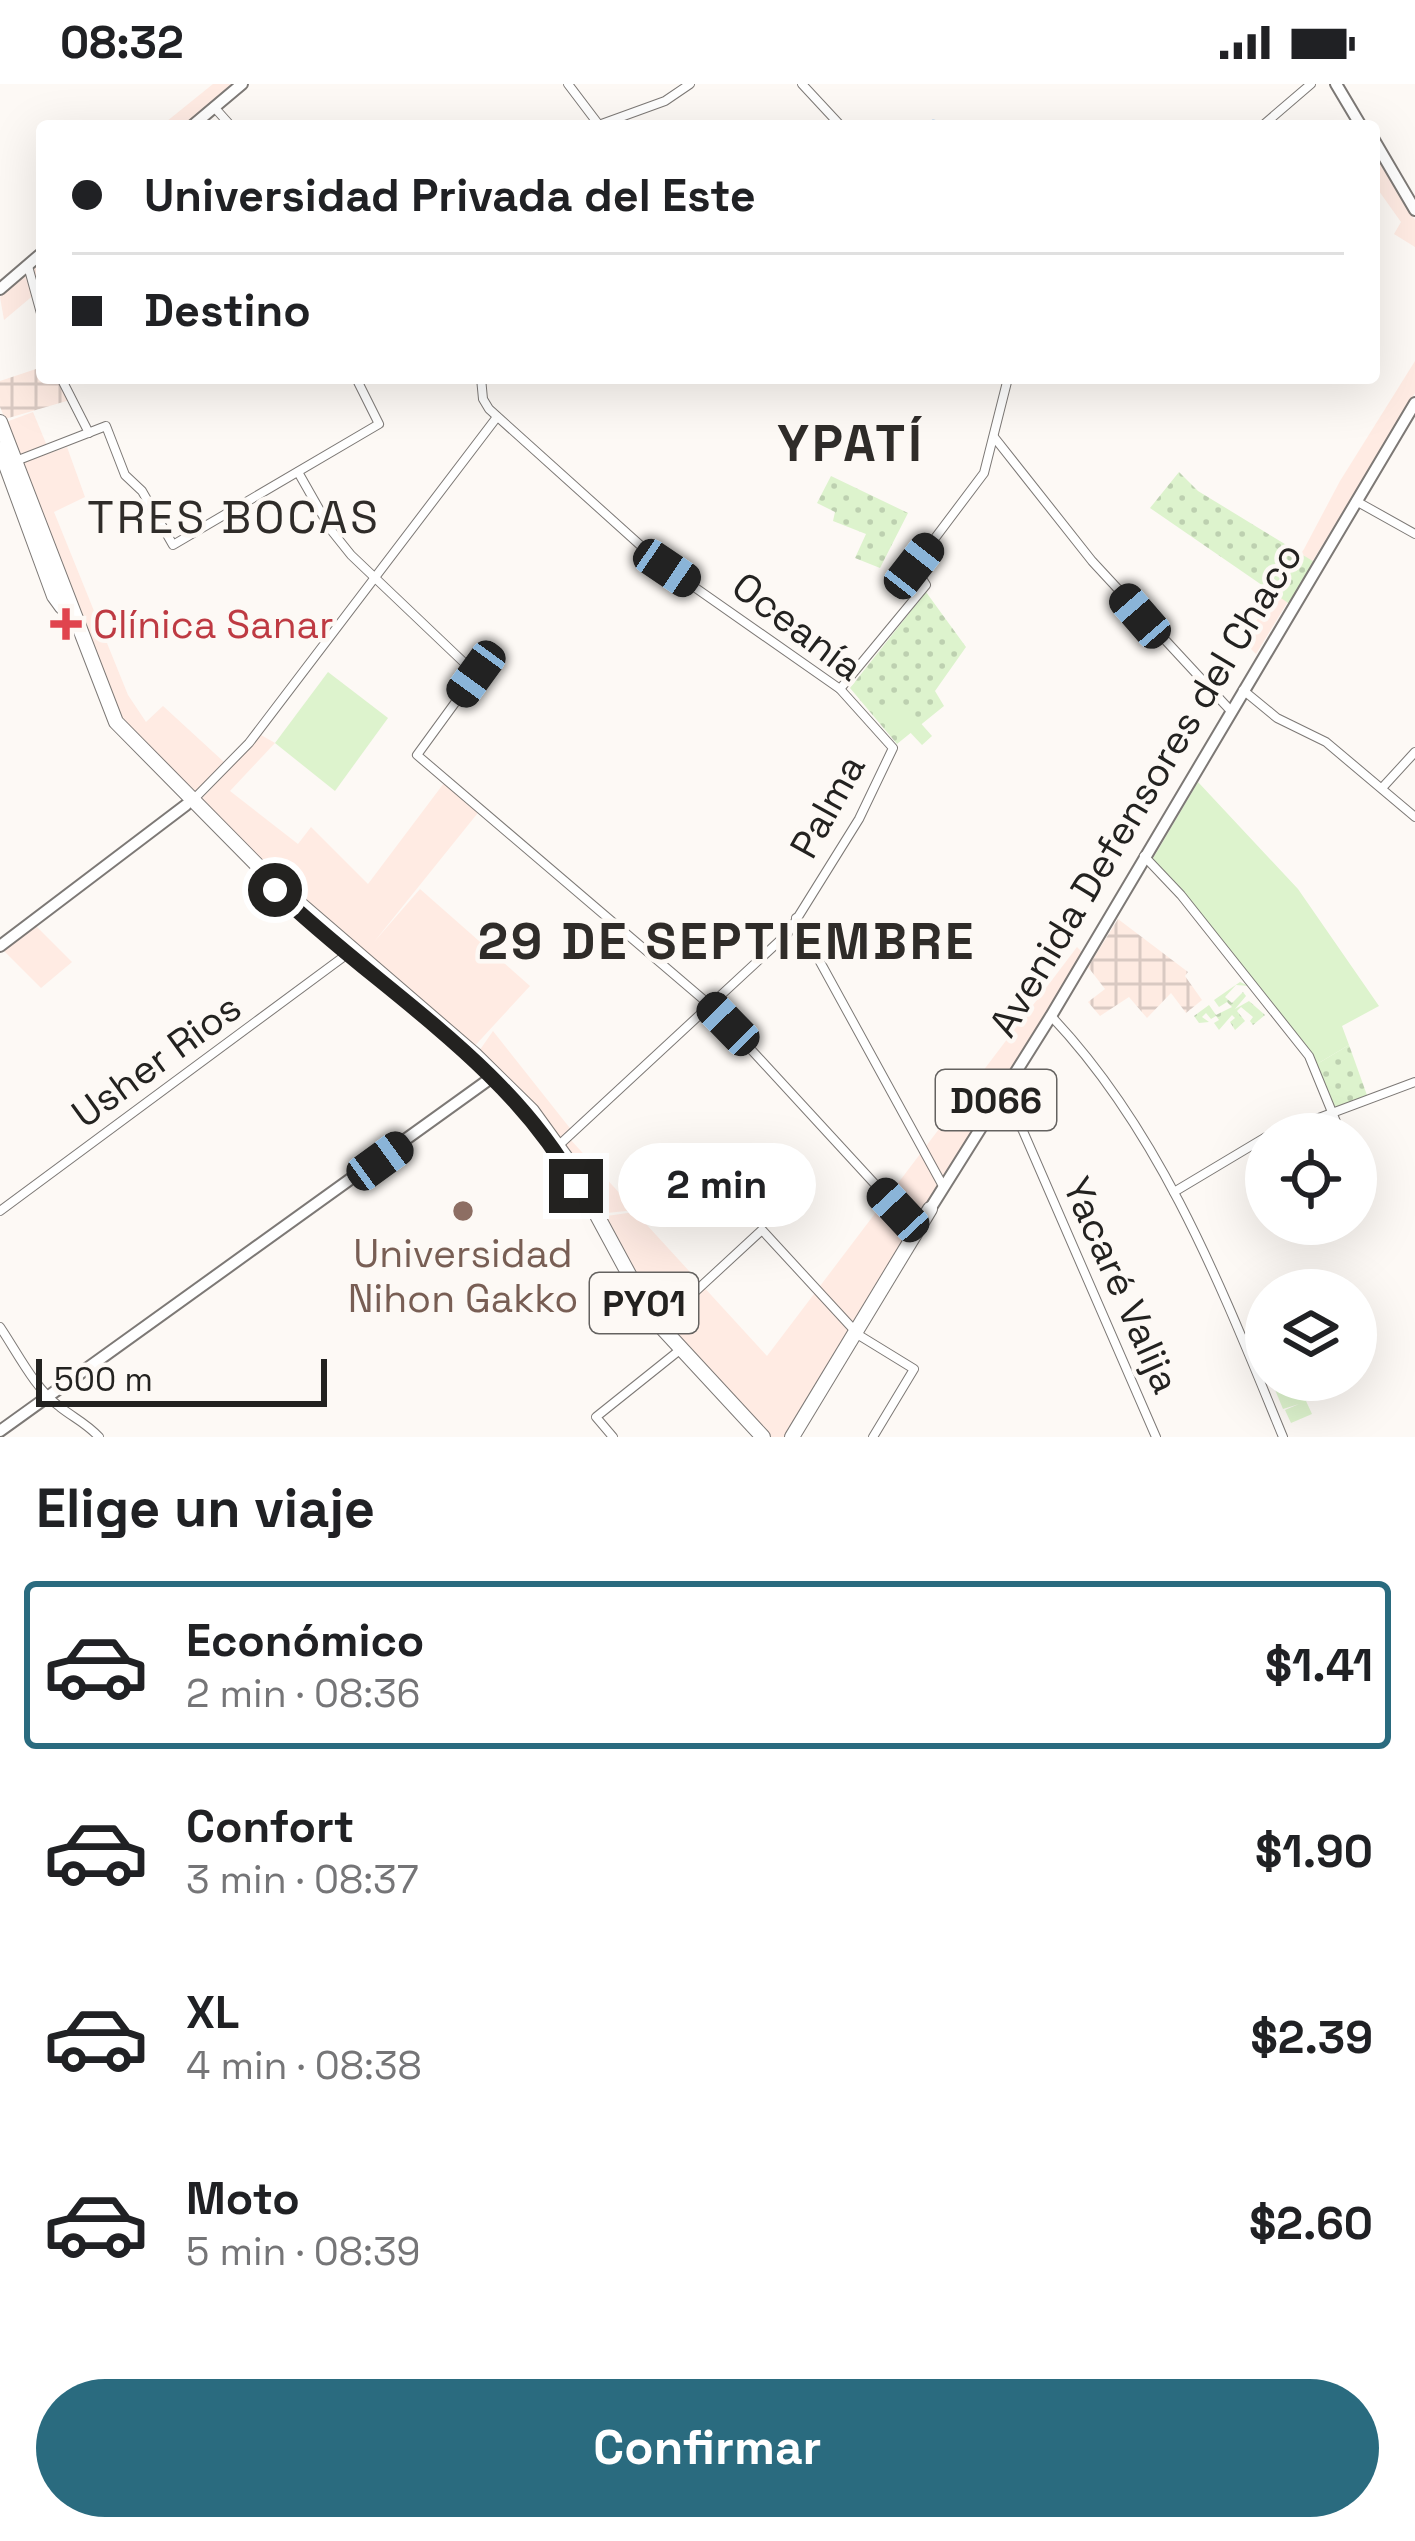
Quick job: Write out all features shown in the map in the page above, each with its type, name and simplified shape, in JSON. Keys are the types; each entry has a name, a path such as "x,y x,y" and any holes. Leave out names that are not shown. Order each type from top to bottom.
{"highway":[{"path":"0,408 51,542 57,576"},
{"name":"PY01","path":"0,422 116,722 189,803 346,955 494,1077 528,1114 562,1161 641,1311 759,1437"},
{"name":"PY01","path":"0,436 62,607 110,724 124,745 532,1111 558,1145 658,1326 721,1388 759,1437"},
{"path":"0,448 62,607"},
{"name":"Avenida Defensores del Chaco","path":"795,1437 930,1209"}],"main road":[{"path":"203,120 245,84"},
{"path":"1339,84 1360,120"},
{"path":"1380,154 1415,214"},
{"path":"0,291 36,261"},
{"name":"Avenida Defensores del Chaco","path":"930,1209 1051,1016 1415,403"},
{"path":"0,946 189,803"},
{"path":"0,1431 494,1077"}],"street":[{"path":"568,84 593,120"},
{"path":"613,120 665,101 691,84"},
{"path":"802,84 835,120"},
{"path":"1269,120 1311,84"},
{"path":"216,109 226,120"},
{"path":"28,267 36,296"},
{"path":"64,384 88,433"},
{"path":"21,460 106,426 125,475 142,491 173,545 379,424 359,384"},
{"path":"189,803 248,743 497,418 483,400 482,384"},
{"path":"840,689 926,585 914,566 985,473 1007,384"},
{"name":"Oceanía","path":"497,418 660,563 840,689 892,748"},
{"path":"994,437 1136,610 1230,710"},
{"path":"298,472 331,530 476,674 417,755 711,1006 917,1231"},
{"path":"0,492 13,482"},
{"path":"1354,500 1415,534"},
{"path":"1242,689 1277,718 1326,742 1415,817"},
{"name":"Palma","path":"799,921 853,830 892,748"},
{"path":"1382,788 1415,752"},
{"path":"1144,856 1309,1056 1331,1113"},
{"path":"558,1145 799,921 944,1186"},
{"name":"Usher Rios","path":"0,1210 346,955"},
{"path":"1051,1016 1123,1104 1174,1192 1283,1437"},
{"path":"1339,1113 1415,1082"},
{"name":"Yacaré Valija","path":"1001,1091 1023,1131 1156,1437"},
{"path":"1174,1192 1245,1150"},
{"path":"658,1326 762,1230 857,1333 914,1370 872,1437"},
{"path":"0,1327 48,1395 99,1437"},
{"path":"613,1437 596,1417 676,1353"}],"shaded area":[{"path":"213,84 239,84 197,120 168,120"},
{"path":"1380,162 1415,220 1415,247 1394,234 1401,222 1380,192"},
{"path":"36,265 36,293 4,320 0,297"},
{"path":"1415,361 1415,393 1256,654 1243,641 1304,549"},
{"path":"36,369 36,384 63,384 70,400 5,419 0,381"},
{"path":"33,412 50,453 67,447 85,497 54,512 128,695 146,722 163,706 225,763 192,796 121,726 6,422"},
{"path":"261,735 275,743 230,791 298,844 311,827 368,884 447,779 481,809 374,942 420,889 530,986 471,1050 272,880 198,803"},
{"path":"1118,919 1188,972 1185,976 1202,1000 1186,1013 1171,993 1147,1018 1129,997 1100,1016 1088,1002 1105,989 1088,967"},
{"path":"35,925 72,962 41,988 4,951"},
{"path":"1077,947 1083,953 787,1437 765,1437 657,1321 599,1217 635,1212 767,1356"},
{"path":"493,1031 573,1132 569,1138 635,1210 598,1214 558,1141 477,1054"}],"green space":[{"path":"1179,472 1198,491 1316,563 1291,605 1150,508"},
{"path":"831,476 908,513 880,568 855,558 866,534 833,521 835,512 817,503"},
{"path":"926,592 966,647 935,691 944,706 897,744 850,688"},
{"path":"328,672 388,718 335,791 275,743"},
{"path":"895,694 932,736 922,745 907,729 902,733 879,709"},
{"path":"1198,782 1298,889 1379,1006 1342,1026 1349,1045 1317,1064 1152,860"},
{"path":"1240,982 1249,986 1236,985 1225,997 1232,1003 1243,992 1246,996 1235,1009 1249,1001 1265,1015 1253,1025 1253,1017 1241,1007 1237,1011 1245,1021 1235,1030 1232,1015 1219,1030 1216,1016 1211,1019 1206,1013 1202,1017 1209,1022 1199,1023 1194,1016 1209,1005 1216,1015 1232,1007 1227,1002 1219,1007 1214,1000"},
{"path":"1349,1045 1368,1098 1332,1112 1317,1064"},
{"path":"1280,1401 1306,1401 1312,1414 1291,1423 1285,1410 1299,1404 1283,1409"}],"place":[{"name":"Clínica Sanar","path":"66,624"},
{"name":"Universidad Nihon Gakko","path":"463,1211"}],"district":[{"name":"YPATÍ","path":"851,443"},
{"name":"TRES BOCAS","path":"234,517"},
{"name":"29 DE SEPTIEMBRE","path":"727,941"}],"route":[{"path":"275,890 519,1105 576,1186"}]}
